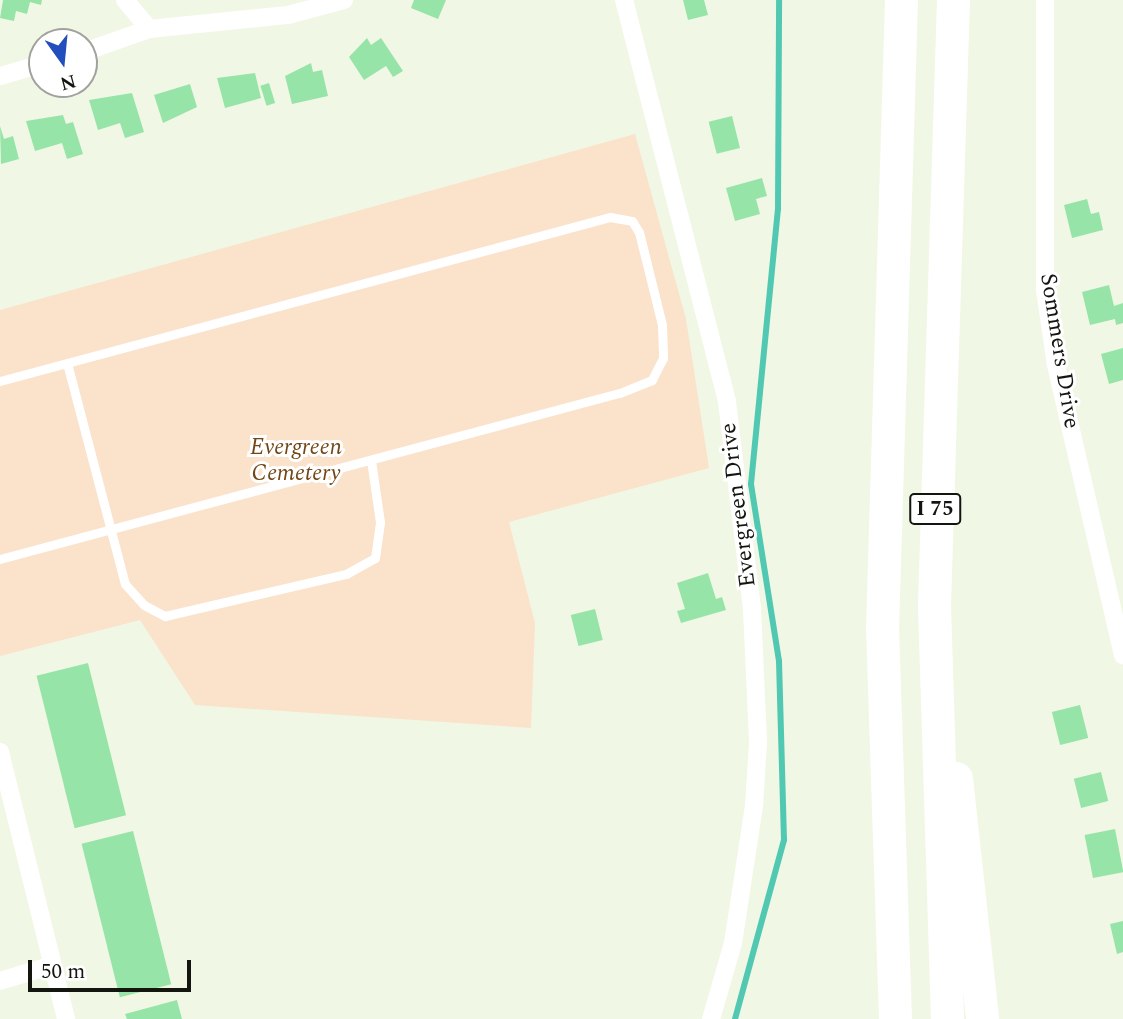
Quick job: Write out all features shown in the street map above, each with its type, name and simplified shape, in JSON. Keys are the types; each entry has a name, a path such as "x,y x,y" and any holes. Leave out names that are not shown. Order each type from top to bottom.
{"highway":[{"name":"I 75","path":"893,1019 882,629 901,0"},
{"name":"I 75","path":"947,1019 933,604 953,0"},
{"path":"933,604 982,1019"}],"street":[{"path":"125,0 149,29"},
{"path":"98,46 149,29 288,15 344,0"},
{"name":"Evergreen Drive","path":"624,0 727,402 752,609 758,743 754,806 733,943 711,1019"},
{"name":"Sommers Drive","path":"1045,0 1045,290 1056,366 1123,655"},
{"path":"0,76 28,68"},
{"path":"0,752 66,1019"},
{"path":"0,981 53,965"}],"lane":[{"path":"0,381 610,217 632,221 662,325 663,358 652,380 371,460 0,559"},
{"path":"66,363 125,584 144,605 165,616 346,574 375,558 380,522 371,460"}],"green space":[{"name":"Evergreen Cemetery","path":"635,134 686,319 709,468 509,522 535,623 531,728 195,705 140,620 0,656 0,310"}],"building":[{"path":"3,0 42,0 41,5 30,2 27,14 16,11 14,21 0,18"},
{"path":"414,0 446,0 438,19 411,8"},
{"path":"683,0 704,0 708,15 688,20"},
{"path":"367,38 371,45 381,38 403,71 393,77 386,66 364,80 349,57"},
{"path":"311,63 313,72 322,70 328,96 292,104 285,76"},
{"path":"255,73 261,98 225,108 217,78"},
{"path":"269,83 275,103 267,106 260,86"},
{"path":"190,84 197,107 163,123 154,95"},
{"path":"132,93 144,132 125,138 120,123 98,130 89,100"},
{"path":"63,115 66,124 73,122 83,154 67,159 62,143 35,151 26,121"},
{"path":"732,116 740,148 717,154 709,122"},
{"path":"0,126 4,139 13,136 19,159 1,164"},
{"path":"762,178 767,196 756,199 760,214 735,221 726,188"},
{"path":"1087,199 1091,214 1099,212 1103,230 1072,238 1064,205"},
{"path":"1109,285 1114,306 1123,303 1123,323 1116,325 1115,319 1090,325 1082,292"},
{"path":"1123,348 1123,380 1109,384 1101,354"},
{"path":"708,573 716,599 722,597 726,610 681,623 677,611 685,609 677,583"},
{"path":"595,609 603,640 578,646 571,615"},
{"path":"88,663 126,815 75,828 37,676"},
{"path":"1080,705 1088,738 1060,745 1052,712"},
{"path":"1101,772 1108,801 1081,808 1074,779"},
{"path":"1115,829 1123,872 1093,878 1085,835"},
{"path":"133,831 171,984 120,997 82,844"},
{"path":"1123,921 1123,952 1117,954 1110,924"},
{"path":"177,1000 182,1019 127,1019 125,1014"}],"waterway":[{"path":"735,1019 784,840 779,661 751,484 778,209 779,0"}]}
